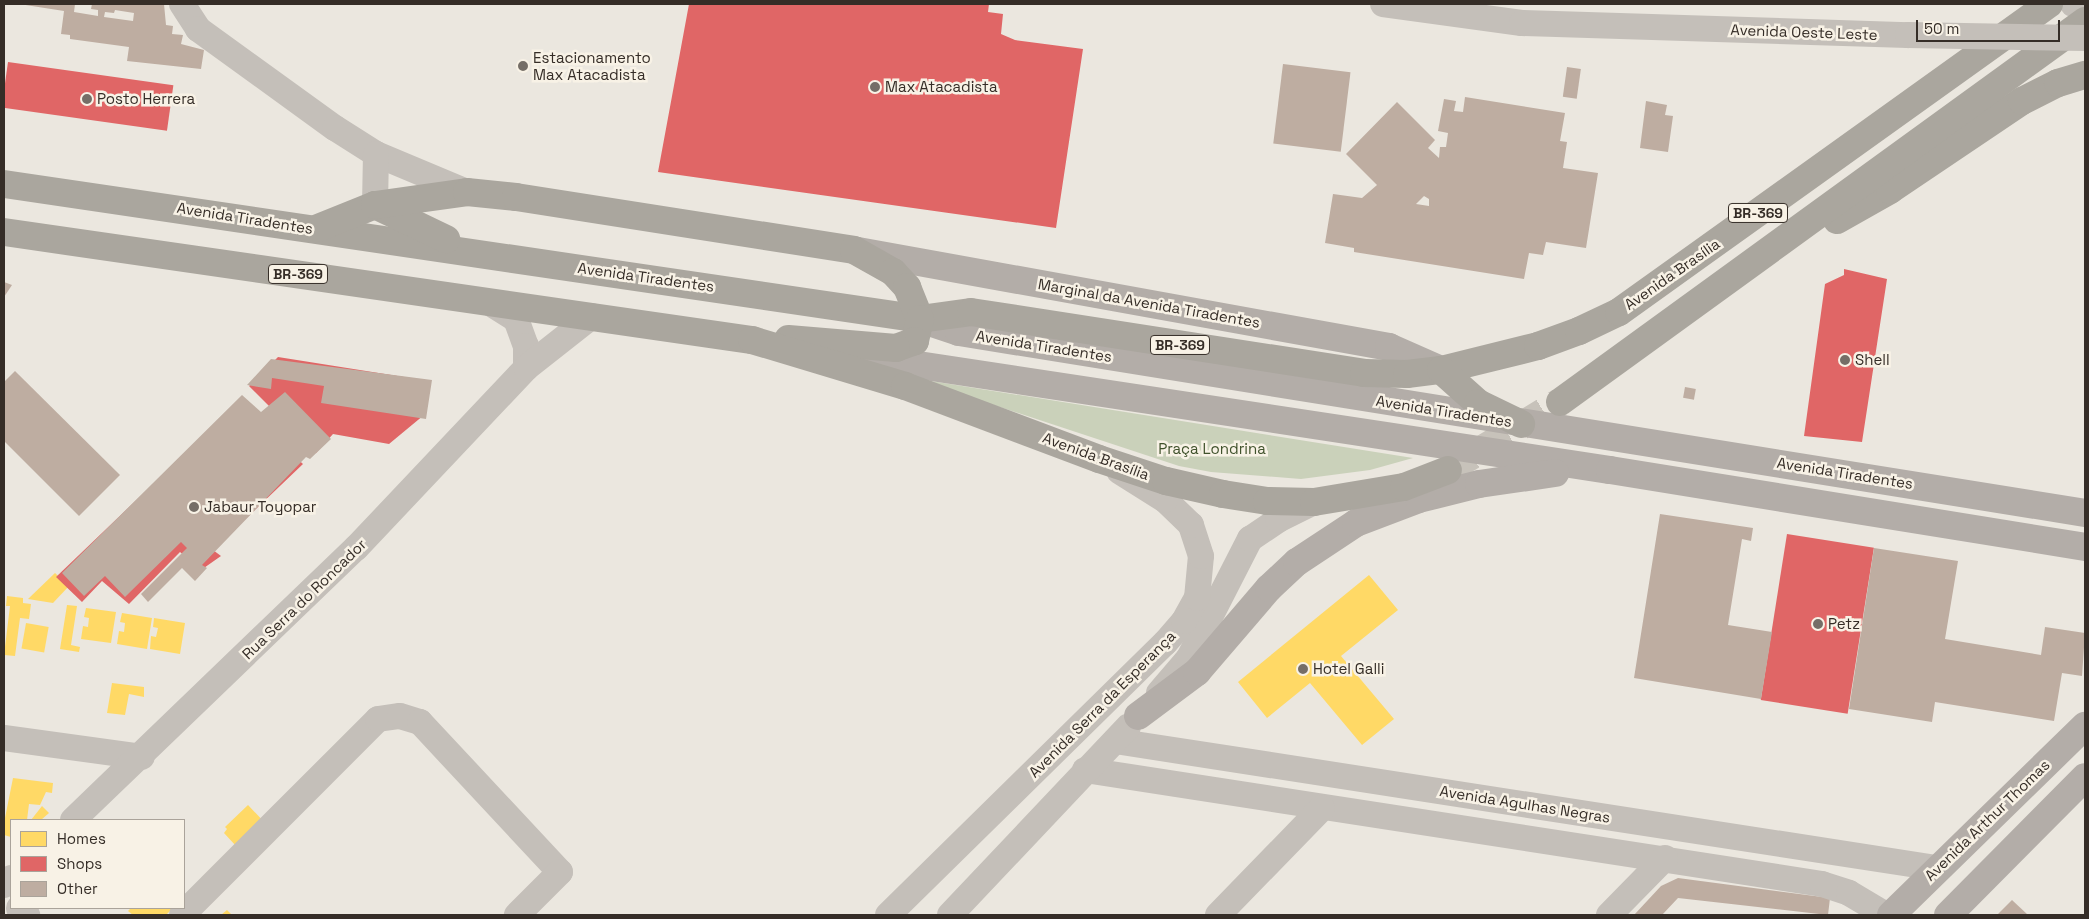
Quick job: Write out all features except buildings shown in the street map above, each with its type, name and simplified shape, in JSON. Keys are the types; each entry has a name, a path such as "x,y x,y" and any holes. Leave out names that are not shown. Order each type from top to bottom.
{"highway":[{"name":"Avenida Brasília","path":"1441,370 1538,346 1579,332 1619,312 2049,4"},
{"name":"BR-369","path":"1560,402 2085,21"},
{"path":"1726,282 1890,190 2022,102 2058,83 2085,74"},
{"name":"Avenida Tiradentes","path":"4,184 472,251 920,319"},
{"path":"316,229 375,205 468,192 516,196 854,250 893,272 907,287 920,319 915,341 896,348 774,338 752,340"},
{"path":"375,205 472,251"},
{"name":"BR-369","path":"4,232 752,340"},
{"name":"BR-369","path":"920,319 971,312 1364,373 1441,370"},
{"name":"Avenida Brasília","path":"752,340 905,386 1100,459 1166,481 1223,494 1267,501 1314,502 1373,494 1404,487 1448,470"},
{"path":"1441,370 1478,403 1521,424"}],"main road":[{"name":"Marginal da Avenida Tiradentes","path":"854,250 1388,347 1441,370"},
{"name":"Avenida Tiradentes","path":"920,319 959,332 1521,424 1671,445 2085,513"},
{"path":"752,340 1603,470 2085,547"},
{"path":"1138,716 1197,672 1269,588 1297,562 1356,523 1420,499 1479,484 1603,470 1624,453 1633,449 1671,445"},
{"name":"Avenida Arthur Thomas","path":"1890,915 2034,773 2085,726"},
{"path":"1993,869 2041,795 2041,787 2034,773"},
{"path":"1948,915 2085,777"}],"street":[{"path":"182,4 198,29 335,128 376,154 468,192"},
{"name":"Avenida Oeste Leste","path":"1382,4 1908,35 2085,38"},
{"path":"2073,4 2085,4"},
{"path":"375,205 376,154"},
{"path":"490,303 516,319 526,346 526,368"},
{"name":"Rua Serra do Roncador","path":"74,819 142,757 356,548 526,368 592,316"},
{"name":"Avenida Serra da Esperança","path":"888,915 1165,643 1184,621 1197,598 1201,556 1190,525 1165,500 1100,459"},
{"name":"Avenida Serra da Esperança","path":"950,915 1085,770 1115,741 1189,658 1211,619 1241,552 1250,539 1278,520 1314,502"},
{"path":"182,915 378,719 400,716 420,722 560,872 517,915"},
{"path":"4,738 142,757"},
{"name":"Avenida Agulhas Negras","path":"1115,741 1936,868"},
{"path":"1085,770 1322,808 1666,858 1822,884 1849,893 1886,915"},
{"path":"1458,828 1462,795"},
{"path":"1228,912 1322,808"},
{"path":"1610,915 1666,858"}],"green space":[{"name":"Praça Londrina","path":"912,378 1413,458 1370,470 1301,479 1211,472 1179,466"}],"tunnel":[{"path":"1448,470 1560,402"}],"place":[{"name":"Estacionamento Max Atacadista","path":"523,66"},
{"name":"Max Atacadista","path":"875,87"},
{"name":"Posto Herrera","path":"87,99"},
{"name":"Shell","path":"1845,360"},
{"name":"Jabaur Toyopar","path":"194,507"},
{"name":"Petz","path":"1818,624"},
{"name":"Hotel Galli","path":"1303,669"}]}
